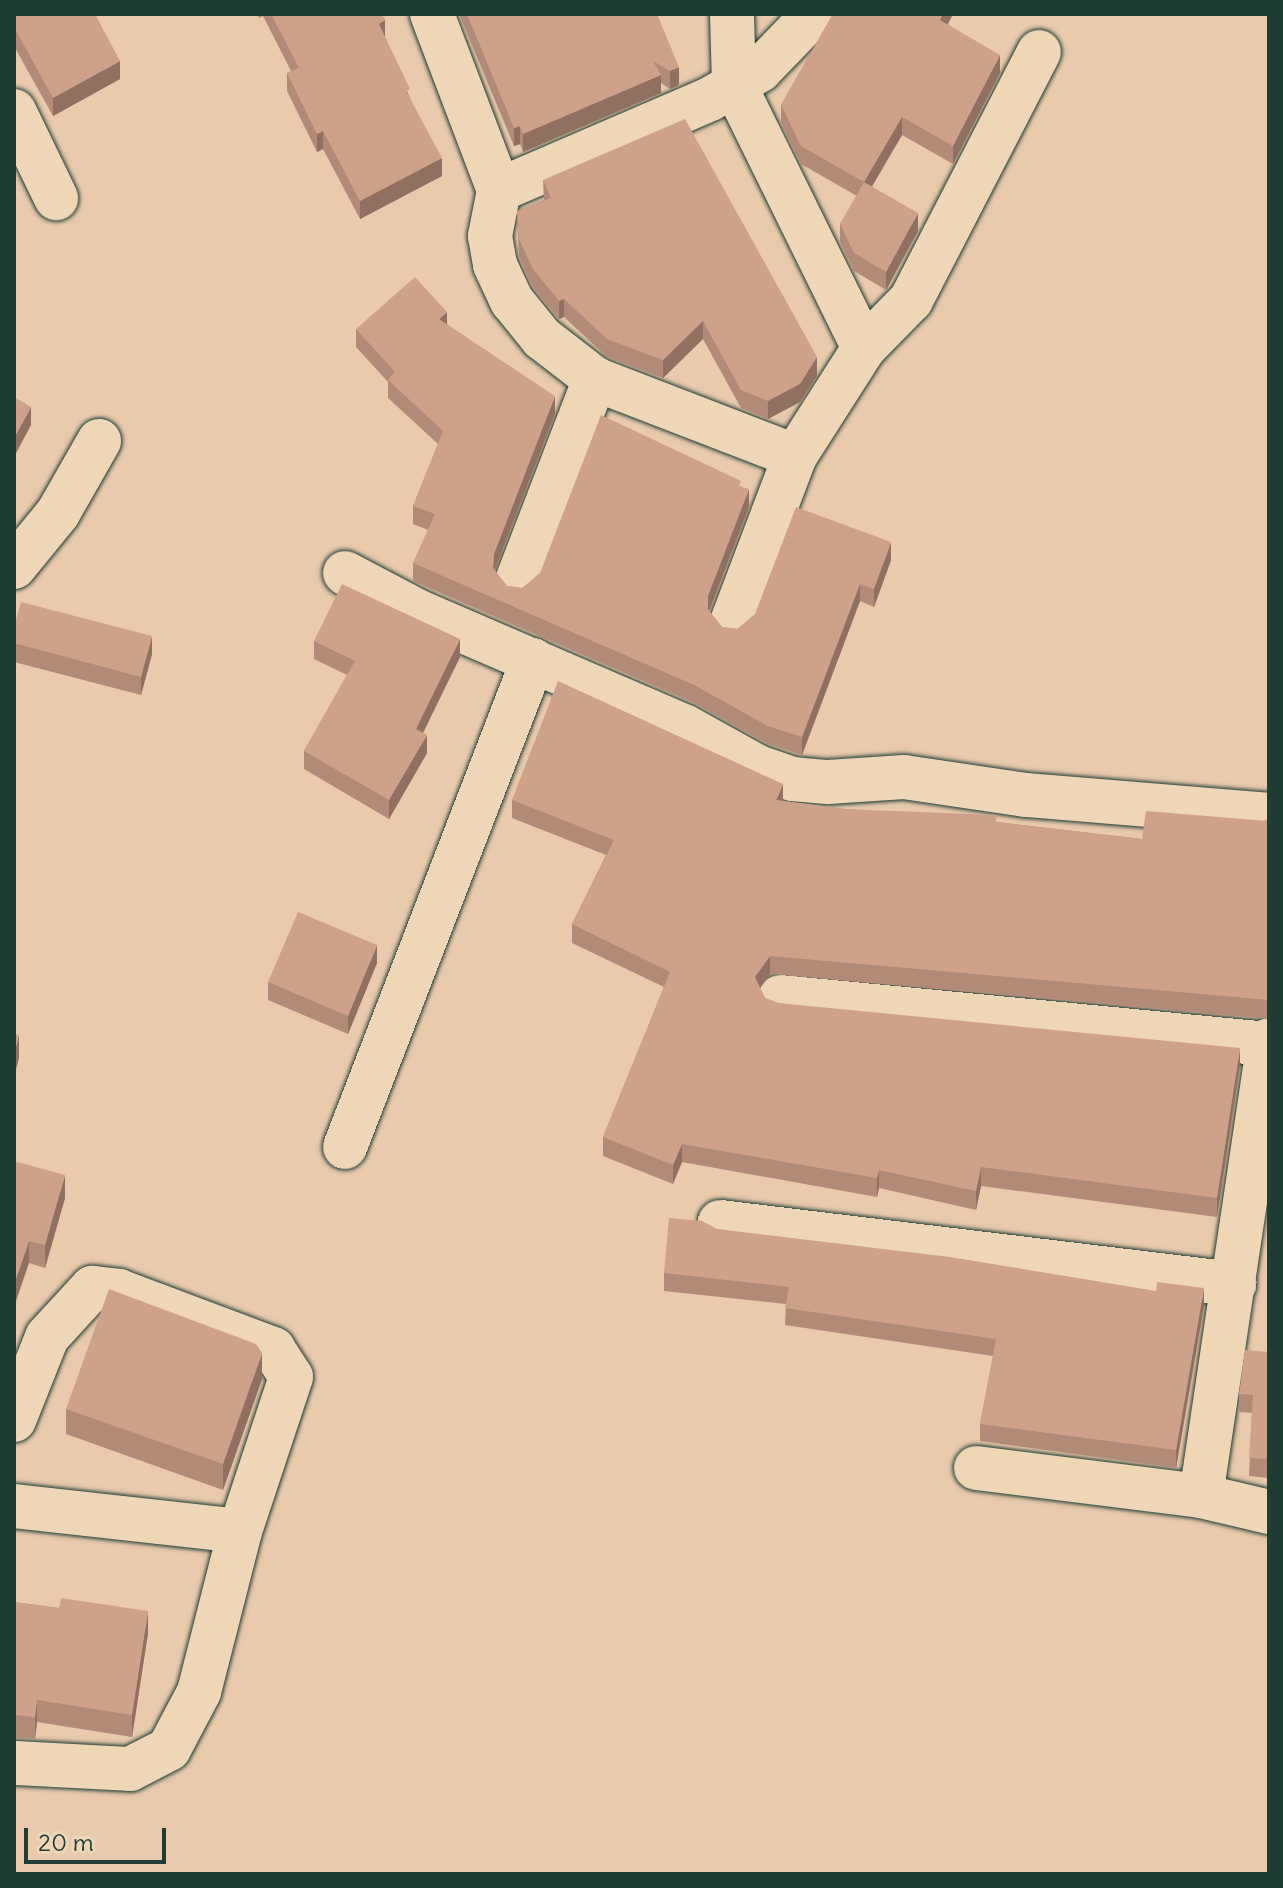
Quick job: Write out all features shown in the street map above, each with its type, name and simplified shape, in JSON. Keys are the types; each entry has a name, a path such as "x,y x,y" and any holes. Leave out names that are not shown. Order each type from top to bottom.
{"street":[{"path":"432,14 499,190 490,236 495,265 512,301 542,338 595,379 795,456"},
{"path":"732,14 734,84 864,348"},
{"path":"499,190 689,110 771,62 814,14"},
{"path":"732,622 795,456 864,348 911,300 1039,52"},
{"path":"14,111 56,198"},
{"path":"517,581 595,379"},
{"path":"14,567 58,513 99,441"},
{"path":"345,573 419,612 533,660 792,779 904,777 1026,795 1269,815"},
{"path":"345,1147 533,660"},
{"path":"780,997 1269,1042 1201,1496"},
{"path":"720,1222 1234,1284"},
{"path":"14,1420 47,1337 92,1288 119,1291 273,1349 291,1377 240,1531 199,1692 169,1749 130,1769 14,1763"},
{"path":"976,1468 1201,1496 1269,1512"},
{"path":"14,1506 240,1531"}],"building":[{"path":"14,14 95,14 120,61 53,98 14,27"},
{"path":"271,14 382,14 385,20 379,24 410,89 406,91 442,158 360,201 323,131 317,134 287,73 299,68"},
{"path":"467,14 657,14 679,67 670,71 653,61 661,75 523,134 520,126 514,128"},
{"path":"833,14 943,14 940,20 1000,55 953,146 902,117 864,182 801,146 781,105"},
{"path":"685,119 817,357 800,384 768,401 741,390 703,321 663,360 607,339 564,299 559,301 533,269 519,239 517,211 551,198 543,180"},
{"path":"864,182 918,213 886,272 854,253 840,224"},
{"path":"415,277 447,312 439,319 555,396 494,554 493,568 507,586 522,588 540,573 601,415 741,481 739,486 749,489 708,596 708,609 722,627 737,629 755,614 796,507 891,542 874,589 860,584 802,737 768,726 694,685 413,563 435,514 413,506 443,431 388,380 395,372 356,329"},
{"path":"14,397 31,407 14,438"},
{"path":"342,584 460,639 416,729 427,735 389,800 304,751 355,661 314,641"},
{"path":"21,602 152,636 141,677 14,643 14,627"},
{"path":"558,681 783,784 776,800 845,809 997,815 996,822 1142,839 1146,811 1269,820 1269,1000 770,956 755,977 765,998 778,1003 1240,1048 1217,1198 981,1167 976,1191 879,1170 877,1178 682,1144 673,1165 603,1137 670,972 572,924 614,840 512,800"},
{"path":"298,912 377,945 348,1016 268,982"},
{"path":"14,1034 19,1035 14,1054"},
{"path":"14,1161 65,1175 45,1245 29,1241 14,1284"},
{"path":"669,1218 702,1221 717,1229 950,1257 1156,1291 1157,1282 1204,1288 1176,1450 980,1424 996,1339 785,1308 789,1287 664,1273"},
{"path":"109,1289 256,1344 262,1353 223,1464 66,1409"},
{"path":"1245,1350 1269,1352 1269,1459 1249,1458 1253,1395 1239,1394"},
{"path":"61,1598 148,1611 132,1715 37,1700 35,1717 14,1715 14,1602 59,1608"}]}
